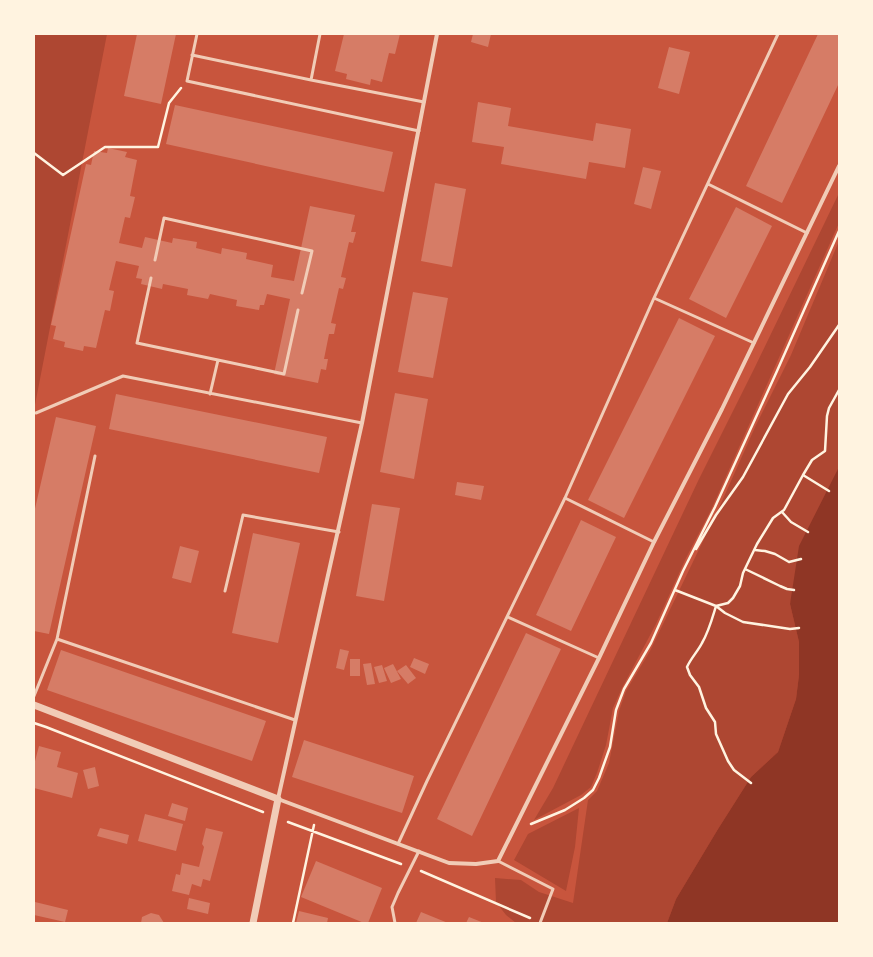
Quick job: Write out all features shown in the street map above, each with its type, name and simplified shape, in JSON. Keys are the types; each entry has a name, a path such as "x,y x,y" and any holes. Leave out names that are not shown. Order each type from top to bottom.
{"street":[{"path":"253,923 295,720 339,532 362,423 437,34"},
{"path":"34,705 449,863 476,864 498,861 599,658 654,542 754,343 839,166"}],"lane":[{"path":"196,34 187,81 419,131"},
{"path":"311,80 320,34"},
{"path":"398,844 427,781 565,498 654,298 778,34"},
{"path":"192,55 424,102"},
{"path":"708,184 807,233"},
{"path":"155,260 164,218 312,250 302,292"},
{"path":"151,278 137,343 284,374 298,310"},
{"path":"654,298 754,343"},
{"path":"210,394 218,360"},
{"path":"36,413 123,376 362,423"},
{"path":"34,696 57,639 95,456"},
{"path":"565,498 654,542"},
{"path":"225,591 243,515 339,532"},
{"path":"508,617 599,658"},
{"path":"57,639 295,720"},
{"path":"395,923 392,907 419,852"},
{"path":"498,861 553,889 540,923"}],"path":[{"path":"34,152 63,175 104,147 158,147 169,102 187,81"},
{"path":"513,830 565,810 584,798 593,790 610,747 616,710 624,690 650,643 718,500 839,231"},
{"path":"689,560 716,515 743,477 788,394 810,367 839,325"},
{"path":"716,606 728,603 733,598 740,586 745,569 769,523 776,515 782,512 812,460 825,451 827,416 833,399 839,390"},
{"path":"803,475 829,491"},
{"path":"782,512 791,522 808,532"},
{"path":"755,550 775,554 789,562 801,559"},
{"path":"745,569 780,586 794,590"},
{"path":"675,590 716,606 743,622 799,628"},
{"path":"716,606 710,629 687,667 690,675 699,687 706,708 715,722 716,734 728,761 734,770 751,783"},
{"path":"293,923 317,813"}],"shaded area":[{"path":"34,34 107,34 34,410"},
{"path":"839,193 839,223 711,510 686,558 656,624 613,708 606,745 591,787 581,795 534,820 553,788 699,479"},
{"path":"839,241 839,467 790,604 799,642 799,675 796,699 778,752 751,777 676,899 667,923 516,923 506,915 496,902 495,878 521,880 539,892 573,903 588,800 597,791 609,763 619,711 626,691 650,651 718,510 756,425 791,355"},
{"path":"839,467 839,923 667,923 676,899 751,777 778,752 796,699 799,675 799,642 790,604 799,546"},
{"path":"579,808 575,847 566,891 514,860 528,834"}],"building":[{"path":"137,34 176,34 161,104 124,96"},
{"path":"344,34 400,34 395,54 389,53 382,82 371,79 370,85 346,79 347,74 335,71"},
{"path":"473,34 491,34 488,47 471,42"},
{"path":"818,34 839,34 839,83 782,203 746,186"},
{"path":"669,47 690,52 679,94 658,88"},
{"path":"478,102 511,108 508,126 593,141 596,123 631,129 625,168 589,162 586,179 501,164 504,147 472,142"},
{"path":"175,105 393,152 384,192 166,144"},
{"path":"108,148 127,152 125,157 137,160 130,196 135,197 130,218 125,217 119,243 142,248 145,237 172,243 173,238 197,242 196,248 221,254 222,248 247,253 246,259 273,265 271,277 294,281 310,206 355,215 351,232 356,232 353,243 349,242 341,277 346,278 343,289 339,288 331,323 336,324 334,334 329,334 324,359 328,359 326,370 321,369 318,383 274,374 290,299 267,294 264,305 260,305 259,310 236,306 237,300 210,294 208,299 187,295 188,289 163,284 162,289 141,284 142,279 136,278 139,266 116,261 109,290 114,291 110,311 105,310 96,348 84,346 83,351 64,347 65,342 53,339 56,326 51,325 86,164 91,165 94,151 107,153"},
{"path":"643,167 661,171 651,209 634,204"},
{"path":"435,183 466,189 452,267 421,261"},
{"path":"736,207 772,226 726,318 689,299"},
{"path":"413,292 448,298 433,378 398,372"},
{"path":"679,318 715,336 624,518 588,500"},
{"path":"395,393 428,399 414,479 380,472"},
{"path":"116,394 327,437 319,473 109,429"},
{"path":"56,417 96,426 49,634 34,631 34,513"},
{"path":"457,482 484,486 481,500 455,495"},
{"path":"372,504 400,508 384,601 356,596"},
{"path":"581,520 616,537 571,631 536,615"},
{"path":"253,533 300,543 278,643 232,633"},
{"path":"180,546 199,551 191,583 172,578"},
{"path":"526,633 561,649 472,836 437,819"},
{"path":"340,649 349,651 344,670 336,668"},
{"path":"61,650 266,721 252,761 47,690"},
{"path":"414,658 429,664 425,674 410,667"},
{"path":"350,659 360,659 360,676 350,676"},
{"path":"371,663 375,684 367,685 363,664"},
{"path":"393,664 401,679 391,683 384,668"},
{"path":"382,665 387,681 379,683 374,667"},
{"path":"406,665 416,678 408,684 397,671"},
{"path":"304,740 414,776 402,813 292,777"},
{"path":"39,746 61,752 57,767 78,773 72,798 34,788 34,765"},
{"path":"95,767 99,786 88,789 83,770"},
{"path":"172,803 188,808 185,821 168,816"},
{"path":"145,814 183,824 176,851 138,841"},
{"path":"100,828 129,835 127,844 97,836"},
{"path":"206,828 223,832 210,881 203,879 201,887 192,884 189,895 172,891 176,874 180,875 182,863 199,867 204,847 202,844"},
{"path":"316,861 382,888 368,923 364,923 301,897"},
{"path":"189,898 210,903 208,914 187,909"},
{"path":"35,902 68,910 65,922 34,915"},
{"path":"299,911 328,918 327,923 296,923"},
{"path":"421,912 448,923 416,923"},
{"path":"151,913 159,915 164,923 141,923 142,917"},
{"path":"469,917 484,923 466,923"}]}
